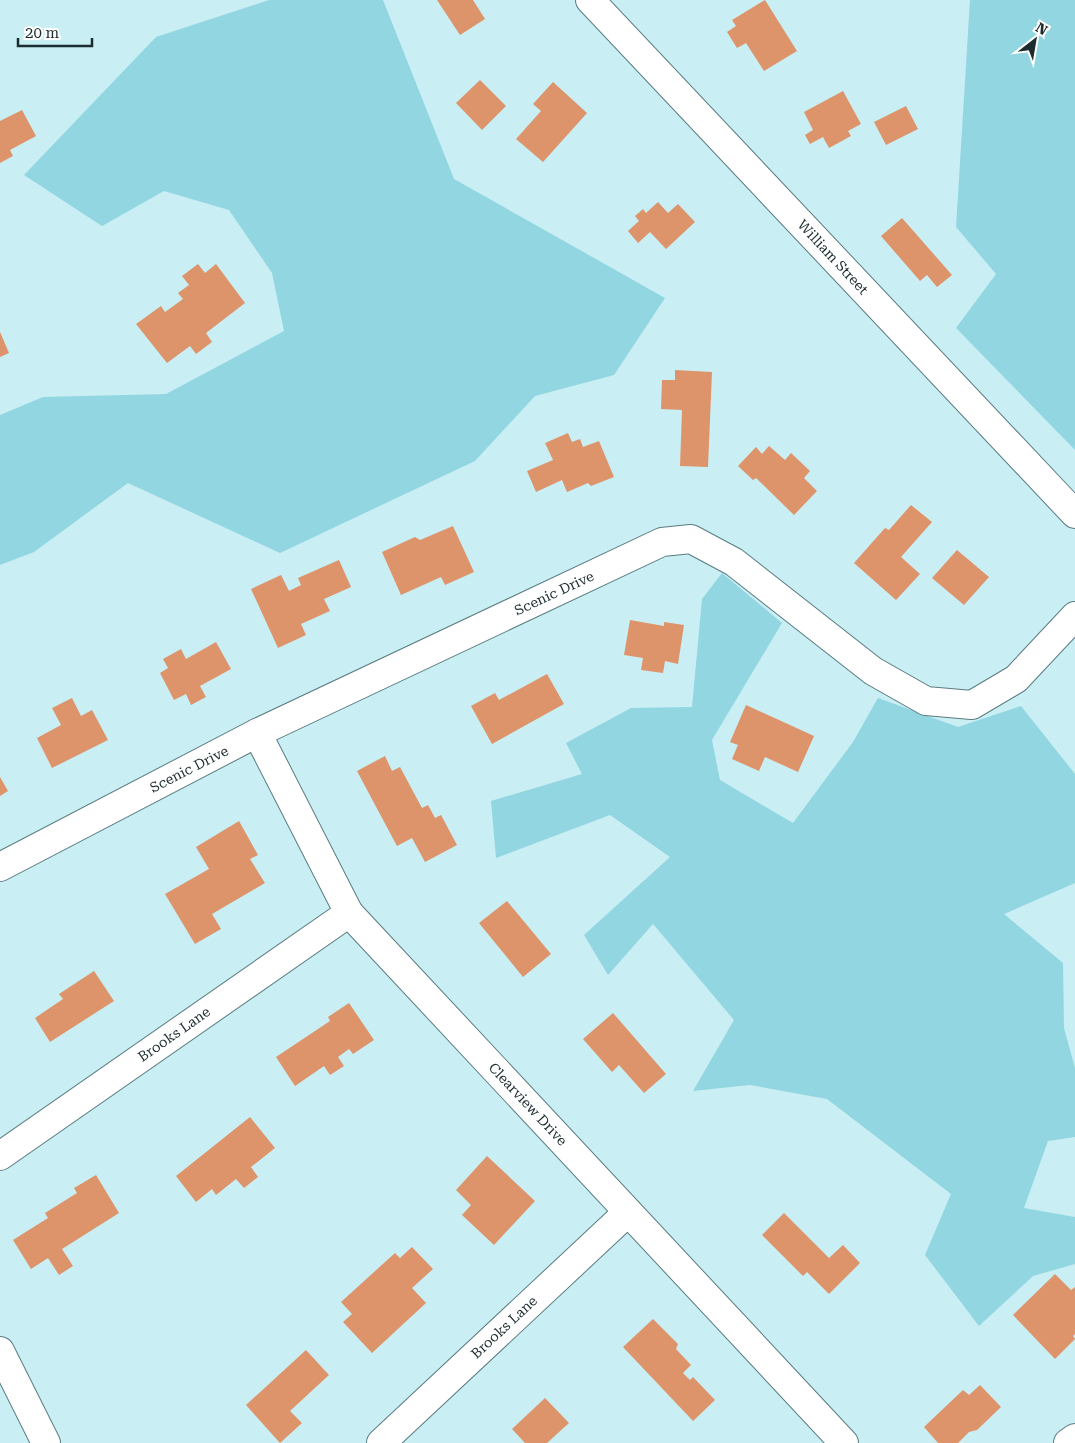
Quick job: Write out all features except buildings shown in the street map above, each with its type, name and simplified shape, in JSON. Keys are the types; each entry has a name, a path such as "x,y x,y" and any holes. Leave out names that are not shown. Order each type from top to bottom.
{"street":[{"name":"William Street","path":"590,0 1075,514"},
{"name":"Scenic Drive","path":"0,867 257,733 662,542 691,539 734,562 872,671 926,701 972,706 1016,679 1075,616"},
{"name":"Clearview Drive","path":"257,733 348,912 844,1443"},
{"name":"Brooks Lane","path":"0,1156 348,912"},
{"name":"Brooks Lane","path":"381,1443 628,1212"},
{"path":"0,1352 46,1443"},
{"path":"1068,1443 1075,1438"}],"shaded area":[{"path":"269,0 383,0 454,179 665,298 614,375 535,396 475,461 280,553 128,483 34,552 0,565 0,415 43,397 166,394 284,331 272,273 229,210 164,191 102,226 24,175 156,37"},
{"path":"970,0 1075,0 1075,450 956,328 996,274 956,227"},
{"path":"722,573 782,623 712,740 720,780 793,823 853,742 878,698 958,727 1021,706 1075,774 1075,883 1004,914 1063,963 1064,1028 1075,1068 1075,1137 1048,1141 1024,1208 1075,1217 1075,1264 1033,1276 979,1326 925,1255 951,1194 827,1099 750,1085 693,1091 734,1020 653,924 608,975 584,935 670,857 610,815 496,858 491,801 582,774 566,743 631,708 692,707 702,599"}]}
